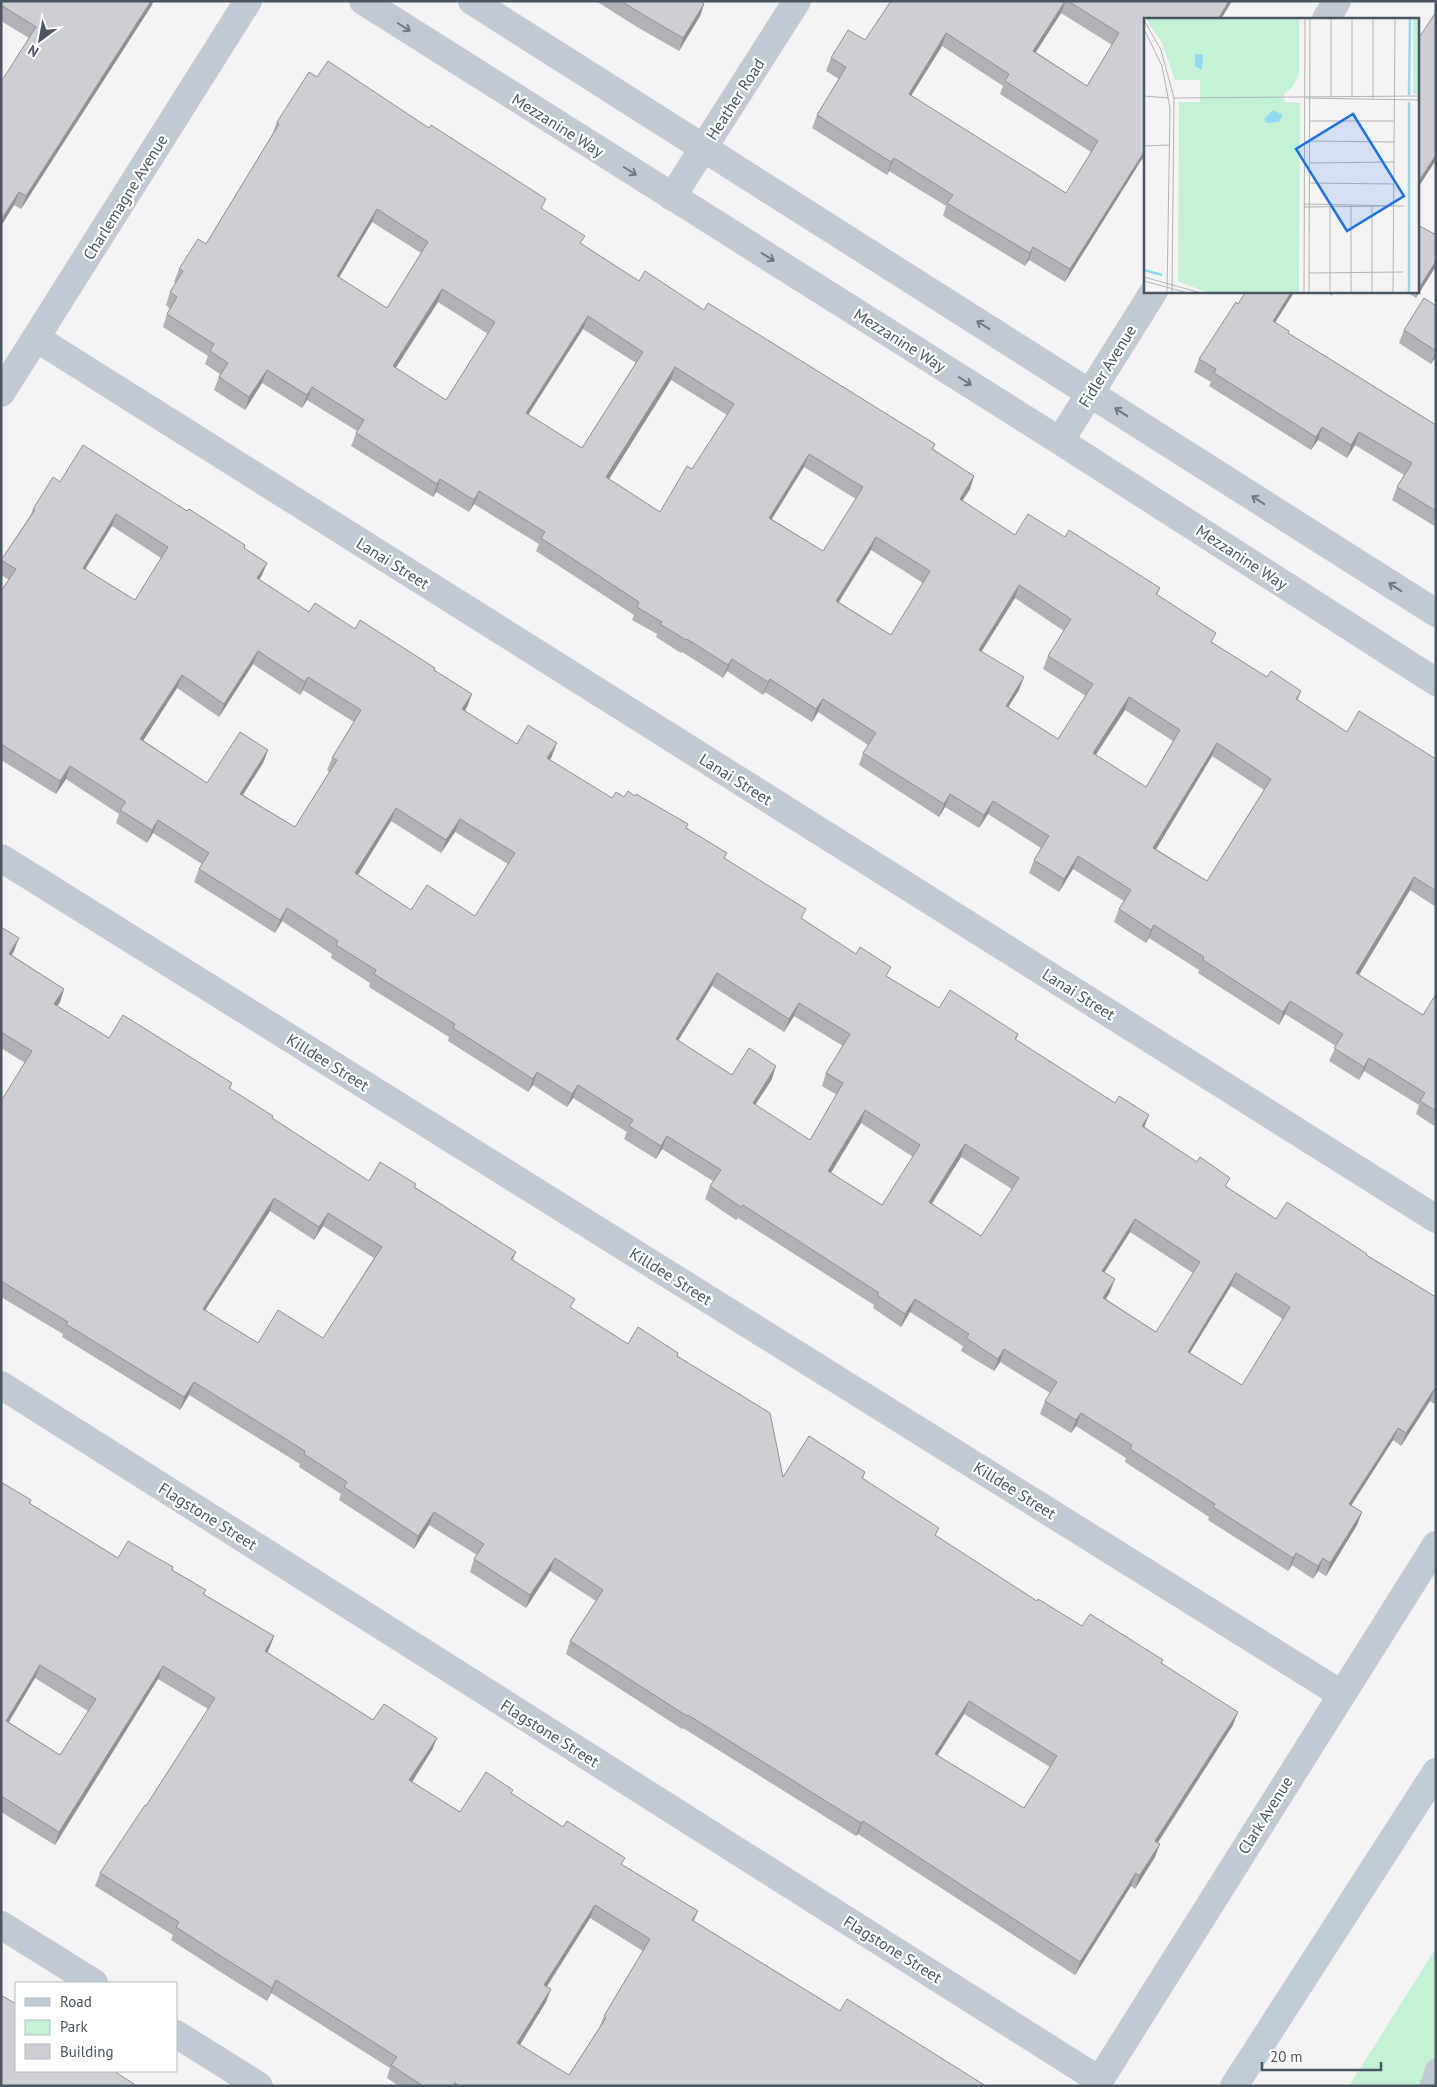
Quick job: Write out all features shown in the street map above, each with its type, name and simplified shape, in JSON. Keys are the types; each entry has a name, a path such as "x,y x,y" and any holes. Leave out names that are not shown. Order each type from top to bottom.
{"main road":[{"path":"1234,2086 1436,1772"}],"street":[{"name":"Charlemagne Avenue","path":"1,393 248,1"},
{"name":"Mezzanine Way","path":"363,1 1060,441 1436,682"},
{"path":"472,1 1436,613"},
{"name":"Heather Road","path":"672,197 797,1"},
{"path":"1327,18 1337,1"},
{"name":"Fidler Avenue","path":"1060,441 1153,292"},
{"name":"Lanai Street","path":"36,338 1436,1220"},
{"name":"Killdee Street","path":"1,858 1341,1694"},
{"name":"Flagstone Street","path":"1,1385 1098,2083"},
{"name":"Clark Avenue","path":"1098,2083 1436,1545"},
{"path":"1,1925 92,1982"},
{"path":"178,2035 259,2086"}],"lane":[{"path":"1430,2086 1436,2069"}],"green space":[{"path":"1436,1948 1436,2086 1349,2086"}],"building":[{"path":"1,1 151,1 26,196 19,192 1,220 1,82 36,27 1,5"},
{"path":"621,1 700,1 704,4 683,38"},
{"path":"891,1 1065,1 1033,51 1087,86 1119,33 1068,1 1229,1 1219,18 1144,18 1144,152 1070,269 1033,247 1030,253 947,203 953,195 894,158 891,162 817,115 846,67 831,58 848,30 865,40","holes":["946,33 1009,74 1005,81 1098,141 1066,193 909,94"]},
{"path":"1436,12 1436,155 1420,179 1420,36"},
{"path":"328,61 429,128 431,125 546,199 541,208 585,236 580,243 639,281 645,271 704,310 708,303 935,444 932,449 974,476 960,499 1015,535 1028,514 1065,537 1069,530 1160,588 1156,594 1216,633 1211,642 1267,677 1271,671 1301,691 1296,699 1347,732 1359,711 1436,759 1436,891 1414,877 1356,973 1423,1015 1436,994 1436,1111 1420,1101 1425,1093 1369,1058 1364,1067 1334,1048 1343,1034 1290,1001 1283,1012 1203,960 1204,957 1154,925 1151,930 1119,909 1131,890 1078,856 1064,879 1034,860 1049,836 993,801 984,815 950,794 944,804 863,753 876,733 823,699 816,709 770,679 768,682 732,659 728,665 686,640 660,624 662,622 637,607 639,602 541,538 545,532 479,491 474,500 440,479 437,484 356,433 364,420 312,387 307,395 267,370 249,397 219,377 228,363 210,351 214,344 167,314 177,297 170,292 183,271 179,269 198,239 206,244 279,124 277,122 309,72 317,77","holes":["377,209 428,242 387,308 337,276","442,289 495,322 446,400 393,366","588,316 643,352 582,448 526,413","675,367 734,404 692,469 687,466 660,512 606,477","809,454 863,487 823,551 769,518","876,537 930,571 891,635 836,601","1019,585 1071,619 1048,656 1093,684 1058,739 1006,706 1024,677 979,650","1129,697 1180,730 1146,787 1093,753","1217,743 1271,779 1207,881 1153,848"]},
{"path":"1420,226 1436,235 1436,261 1421,285"},
{"path":"1245,292 1291,292 1273,321 1289,331 1288,333 1436,425 1436,511 1397,487 1412,463 1359,432 1351,445 1322,427 1316,437 1214,373 1216,369 1199,359 1236,302 1238,304"},
{"path":"1424,298 1436,306 1436,351 1404,330"},
{"path":"83,445 187,511 189,509 245,545 244,548 267,563 257,578 309,612 315,603 355,629 360,620 435,668 434,670 472,694 462,709 517,744 528,725 557,743 547,758 612,798 616,792 624,797 628,791 688,824 686,828 727,853 724,858 806,909 801,918 856,954 860,947 891,967 886,976 939,1008 950,990 1018,1034 1015,1039 1115,1103 1119,1096 1149,1115 1142,1126 1197,1162 1200,1157 1230,1178 1225,1186 1276,1219 1287,1202 1366,1255 1436,1297 1436,1389 1406,1433 1398,1428 1349,1504 1362,1512 1330,1563 1323,1558 1318,1566 1296,1553 1293,1558 1213,1507 1215,1504 1130,1449 1132,1445 1081,1413 1076,1420 1045,1401 1057,1382 1004,1349 998,1359 966,1338 969,1334 915,1299 905,1314 877,1295 879,1293 743,1205 741,1207 710,1186 721,1170 667,1136 661,1146 629,1126 633,1120 578,1085 572,1094 537,1072 533,1079 453,1028 455,1024 374,974 376,970 336,945 338,941 287,908 280,920 199,869 209,853 158,820 152,830 120,810 126,802 70,766 60,781 1,744 1,591 16,569 1,560 35,510 33,509 53,477 60,482","holes":["116,514 168,547 135,600 83,568","258,651 305,682 308,677 361,710 332,758 337,760 295,827 240,794 268,750 240,732 207,783 140,739 182,675 224,704","396,808 446,840 460,819 515,853 475,916 427,885 411,910 355,873","717,973 789,1019 799,1003 850,1034 826,1073 843,1083 810,1140 753,1103 776,1066 749,1048 732,1075 676,1039","865,1110 920,1145 882,1205 828,1171","965,1144 1019,1178 981,1236 929,1202","1135,1219 1200,1262 1156,1332 1103,1298 1115,1279 1102,1271","1236,1273 1290,1307 1242,1385 1188,1352"]},
{"path":"1,927 19,938 9,954 64,989 54,1004 109,1038 123,1015 232,1083 229,1088 369,1181 380,1162 416,1184 414,1187 516,1252 511,1259 575,1299 570,1307 628,1344 638,1327 678,1353 677,1356 770,1413 783,1477 809,1436 865,1472 862,1478 939,1528 935,1535 1037,1601 1038,1599 1082,1626 1090,1614 1163,1660 1161,1663 1238,1712 1155,1841 1160,1844 1139,1876 1136,1873 1080,1962 863,1821 861,1823 687,1716 570,1641 603,1590 555,1558 530,1595 474,1559 484,1544 434,1512 418,1536 344,1487 347,1482 304,1454 305,1451 194,1382 184,1397 66,1324 68,1322 1,1281 1,1101 32,1051 1,1032","holes":["274,1198 319,1227 328,1213 382,1247 323,1338 278,1310 258,1343 203,1309","969,1701 1057,1756 1024,1808 935,1754"]},
{"path":"1,1482 31,1500 29,1503 118,1558 128,1541 173,1567 172,1570 206,1590 203,1594 274,1636 265,1651 373,1720 384,1704 437,1738 409,1780 460,1812 486,1772 513,1790 511,1793 563,1827 567,1821 625,1858 621,1864 698,1911 692,1920 840,2011 847,1999 986,2086 460,2086 455,2083 454,2086 423,2086 391,2065 397,2057 276,1980 272,1988 176,1927 179,1922 100,1873 146,1806 215,1698 163,1666 59,1832 1,1796","holes":["40,1665 96,1699 60,1755 6,1721","595,1905 650,1939 604,2016 606,2018 569,2075 517,2043 551,1989 544,1985"]},
{"path":"1,1995 15,2003 15,2072 116,2072 137,2086 1,2086"}]}
